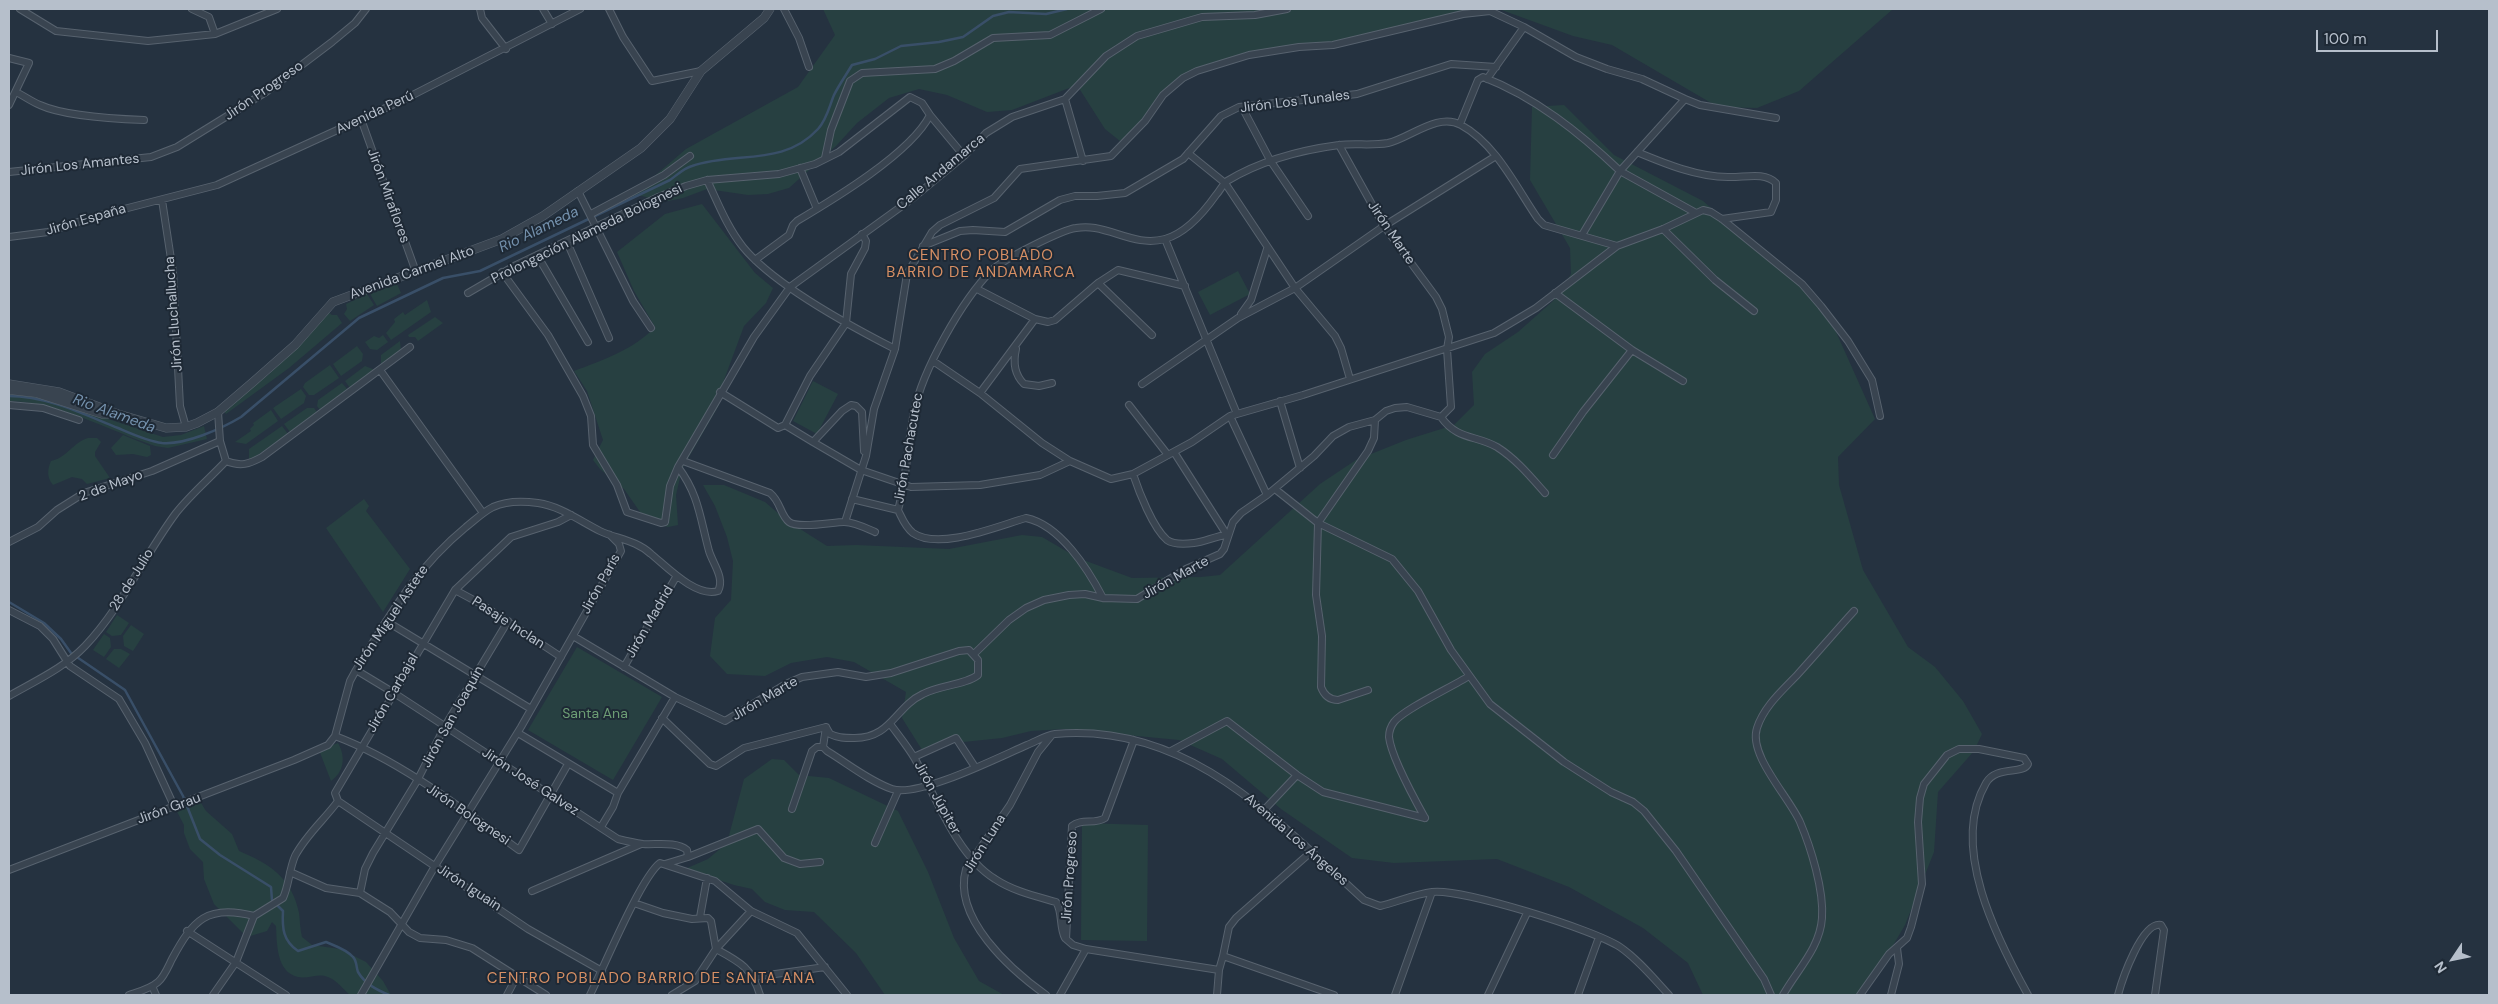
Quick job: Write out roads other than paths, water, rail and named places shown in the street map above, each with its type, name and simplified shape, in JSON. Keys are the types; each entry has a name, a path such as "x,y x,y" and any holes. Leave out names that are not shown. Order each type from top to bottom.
{"street":[{"path":"20,9 56,31 148,42 215,34 277,9"},
{"path":"192,9 209,17 215,34"},
{"name":"Jirón Progreso","path":"151,157 178,147 266,92 355,23 366,9"},
{"path":"480,9 482,18 506,49"},
{"path":"543,9 552,24"},
{"name":"Avenida Perú","path":"162,200 217,185 361,119 506,49 580,9"},
{"path":"609,9 623,37 652,81 701,72"},
{"name":"Avenida Carmel Alto","path":"186,427 218,416 294,345 333,302 502,239 543,216 647,142 670,119 701,72 764,18 770,9"},
{"path":"784,9 799,38 809,67"},
{"path":"825,158 831,130 850,80 855,76 862,73 935,69 954,61 993,38 1050,35 1101,9"},
{"name":"Calle Andamarca","path":"683,461 720,392 754,337 790,286 913,198 964,156 986,133 1012,117 1065,99 1106,56 1137,36 1202,17 1255,15 1286,9"},
{"path":"845,522 861,470 874,409 895,349 908,274 922,246 940,225 994,198 1020,170 1111,156 1145,121 1162,95 1183,78 1232,59 1299,47 1333,44 1477,12 1490,11 1524,27 1576,57 1607,69 1642,79 1700,105 1776,118"},
{"path":"1487,79 1524,27"},
{"path":"9,58 29,64 9,105"},
{"name":"Jirón Los Tunales","path":"922,246 960,232 973,230 1005,232 1060,200 1075,196 1125,193 1165,171 1188,152 1221,116 1242,107 1357,94 1450,64 1496,67"},
{"path":"1617,246 1582,235 1554,229 1538,219 1496,156 1460,124 1480,77 1532,100 1596,148 1620,171 1696,213"},
{"path":"16,92 51,109 114,119 144,120"},
{"name":"Prolongación Alameda Bolognesi","path":"468,292 502,272 656,198 707,180 779,174 800,168 839,152 910,97 922,104 930,115"},
{"path":"1065,99 1083,161"},
{"path":"1582,235 1620,171 1685,99"},
{"path":"1242,107 1270,160 1308,216"},
{"path":"755,260 789,235 798,221 878,169 926,122 930,115 964,156"},
{"name":"Jirón Miraflores","path":"361,119 416,272"},
{"name":"Jirón Pachacutec","path":"1104,598 1089,570 1070,549 1036,520 1026,518 946,539 927,539 913,533 906,526 898,510 905,484 914,410 920,385 951,325 977,289 992,270 1013,255 1075,228 1094,228 1138,241 1165,239 1177,233 1202,213 1225,183 1270,160 1339,145 1390,142 1438,123 1460,124"},
{"name":"Jirón Marte","path":"675,697 721,720 729,721 765,697 802,677 838,672 866,677 891,673 959,651 969,650 974,654 1009,620 1035,604 1069,594 1085,594 1104,598 1131,600 1144,596 1186,568 1220,554 1224,549 1227,535 1233,522 1300,468 1333,436 1349,427 1375,420 1386,411 1401,407 1441,417 1451,407 1446,349 1449,337 1442,309 1436,297 1384,226 1339,145"},
{"path":"1188,152 1225,183 1267,249 1295,288 1335,336 1341,348 1350,379"},
{"path":"1637,152 1690,171 1727,177 1758,176 1772,178 1776,183 1776,200 1771,212 1722,219"},
{"path":"591,215 664,175 690,156"},
{"path":"1142,384 1238,318 1295,288 1384,226 1496,156"},
{"name":"Jirón Los Amantes","path":"9,172 151,157"},
{"path":"800,168 817,210"},
{"path":"707,180 733,232 755,260 846,323 895,349"},
{"path":"578,191 633,301 651,328"},
{"name":"Jirón España","path":"9,237 48,232 93,217 162,200"},
{"name":"Jirón Lluchallucha","path":"162,200 173,272 180,406 186,427"},
{"path":"933,361 980,393 1042,443 1070,461 1111,479 1133,474 1192,442 1230,416 1446,349 1502,329 1555,293 1617,246 1663,229 1703,210 1711,212 1722,219 1802,284 1821,306 1848,341 1872,380 1880,416"},
{"path":"1663,229 1715,280 1754,311"},
{"path":"720,392 778,428 785,425 810,376 846,323 851,274 865,248 866,241 862,234"},
{"path":"1165,239 1238,414"},
{"path":"567,242 609,338"},
{"path":"1238,318 1251,300 1267,249"},
{"path":"537,255 588,342"},
{"path":"977,289 1035,319 1048,322 1055,320 1106,276 1118,270 1185,286"},
{"path":"502,272 548,335 586,401 591,416 593,445 617,485 627,512 661,523 665,522 670,486 678,467 683,461 770,493 779,502 786,518 793,524 833,524 845,522 875,532"},
{"path":"1098,283 1152,335"},
{"path":"1555,293 1632,350 1683,381"},
{"path":"980,393 998,366 1017,345 1035,319"},
{"path":"1017,345 1014,362 1020,379 1024,384 1032,386 1052,383"},
{"path":"218,416 220,439 226,461 240,465 252,462 410,347"},
{"path":"1553,455 1583,412 1632,350"},
{"path":"380,370 484,513"},
{"path":"9,384 59,392 118,414 166,428 186,427"},
{"path":"9,390 36,393 102,414 118,414"},
{"path":"1280,402 1300,468"},
{"path":"9,405 43,408 79,420"},
{"path":"813,442 842,410 851,405 856,406 862,412 864,434 861,470"},
{"path":"1129,405 1171,453 1227,535 1197,543 1173,543 1168,540 1162,534 1140,493 1133,474"},
{"path":"1230,416 1267,496"},
{"path":"1441,417 1451,430 1495,446 1506,453 1545,493"},
{"path":"1368,690 1344,699 1333,700 1323,692 1321,687 1322,636 1316,595 1318,523 1368,451 1374,438 1375,420"},
{"path":"785,425 861,470 905,484 911,488 980,485 1040,475 1070,461"},
{"name":"2 de Mayo","path":"9,542 38,528 57,510 84,493 152,471 220,439"},
{"name":"28 de Julio","path":"9,696 76,654 107,620 176,513 203,482 226,461"},
{"name":"Jirón Miguel Astete","path":"335,736 356,670 418,573 446,543 494,507 514,502 537,502 572,515 609,535 634,543 650,552 676,577 709,592 718,591 721,586 721,580 709,552 698,502 690,482 678,467"},
{"path":"1275,489 1318,523 1392,559 1418,591 1469,676 1490,704 1544,744 1564,762 1611,792 1633,802 1644,811 1676,850 1764,979 1770,995"},
{"path":"852,499 898,510"},
{"name":"Jirón Carbajal","path":"256,914 281,900 290,872 306,837 321,824 337,799 335,794 422,643 455,590 511,537 558,522 572,515"},
{"name":"Jirón París","path":"573,636 621,551 619,544 609,535"},
{"name":"Jirón Madrid","path":"624,666 676,577"},
{"name":"Pasaje Inclan","path":"455,590 508,621 561,657"},
{"path":"9,610 46,632 58,645 66,661 119,699 145,743 174,806"},
{"path":"1783,995 1818,937 1822,918 1820,892 1809,846 1800,822 1758,752 1755,737 1757,727 1770,705 1854,612"},
{"name":"Jirón San Joaquín","path":"360,893 365,869 417,781 445,726 508,621"},
{"path":"386,622 531,709"},
{"path":"362,994 434,866 518,733 573,636 675,697 618,793 613,807 601,827"},
{"path":"826,727 827,731 834,737 859,738 874,734 891,725 908,704 920,695 943,685 967,681 978,675 978,660 974,654"},
{"name":"Jirón José Galvez","path":"356,670 618,839 642,844 683,847 688,853 688,857"},
{"path":"1171,751 1227,721 1297,775 1323,792 1425,818 1394,751 1389,736 1391,728 1394,722 1414,707 1469,676"},
{"path":"662,718 713,766 744,748 826,727"},
{"name":"Jirón Júpiter","path":"891,725 914,757 950,825 972,860 992,878 1007,887 1056,902 1059,907 1061,931 1066,939"},
{"path":"826,727 823,746 826,751 881,784 898,791 875,843"},
{"path":"518,733 618,793"},
{"name":"Avenida Los Ángeles","path":"898,791 929,786 1053,734 1106,735 1134,740 1171,751 1224,780 1265,809 1364,900 1372,905 1380,906 1432,892 1481,898 1599,937 1620,947 1669,995"},
{"name":"Jirón Luna","path":"1046,995 1001,958 982,934 964,893 964,878 972,860 1010,805 1038,752 1053,734"},
{"name":"Jirón Grau","path":"9,870 198,798 328,745 335,736"},
{"name":"Jirón Bolognesi","path":"335,736 363,747 468,813 519,850 568,764"},
{"path":"914,757 956,738 975,767"},
{"name":"Jirón Progreso","path":"1134,740 1105,818 1100,821 1076,823 1072,826 1066,939 1072,944 1086,949 1219,970"},
{"path":"792,809 812,751 817,747 823,746"},
{"path":"1860,995 1890,954 1907,938 1922,884 1918,822 1920,798 1924,784 1947,755 1959,749 1979,748 2024,758 2028,764 2027,768 1998,772 1986,783 1974,817 1972,844 1975,867 1995,931 2028,995"},
{"path":"1265,809 1297,775"},
{"name":"Jirón Iguain","path":"337,799 528,929 602,971"},
{"path":"665,864 758,830 784,858 800,864 820,862"},
{"path":"532,891 642,844"},
{"path":"1217,995 1219,970 1229,928 1236,918 1311,852"},
{"path":"590,995 634,902 654,868 660,863 708,878 728,890 750,911 797,933 847,995"},
{"path":"290,872 326,888 360,893 372,898 402,923 409,932 420,938 457,942 472,948 546,995"},
{"path":"700,917 708,878"},
{"path":"1395,995 1432,892"},
{"path":"634,902 663,913 692,919 708,918 711,921 716,949"},
{"path":"129,995 160,981 187,931 215,912 231,911 256,914 236,962 213,995"},
{"path":"672,995 695,981 716,949 750,911"},
{"path":"1488,995 1528,913"},
{"path":"2118,995 2122,980 2140,942 2152,926 2161,924 2164,930 2155,995"},
{"path":"187,931 286,995"},
{"path":"1578,995 1599,937"},
{"path":"1891,995 1899,964 1897,948"},
{"path":"716,949 743,964 754,977 760,995"},
{"path":"1060,995 1086,949"},
{"path":"1223,956 1334,995"},
{"path":"754,977 825,967"},
{"path":"507,995 517,976"},
{"path":"152,986 156,995"}],"waterway":[{"name":"Rio Alameda","path":"9,396 51,402 156,442 171,443 203,435 241,417 359,318 443,278 480,271 670,180 689,167 725,159 758,156 790,149 804,141 824,121 834,95 852,65 875,59 901,46 939,42 963,37 993,16 1009,12 1046,14 1067,9"},
{"path":"9,602 44,623 61,639 71,653 125,690 183,796 200,839 220,855 271,887 272,900 283,911 284,934 289,943 298,951 326,942 340,948 354,959 358,972 364,980 376,989 389,995"}],"district":[{"name":"CENTRO POBLADO BARRIO DE ANDAMARCA","path":"981,264"},
{"name":"CENTRO POBLADO BARRIO DE SANTA ANA","path":"651,979"}],"park label":[{"name":"Santa Ana","path":"595,714"}]}
